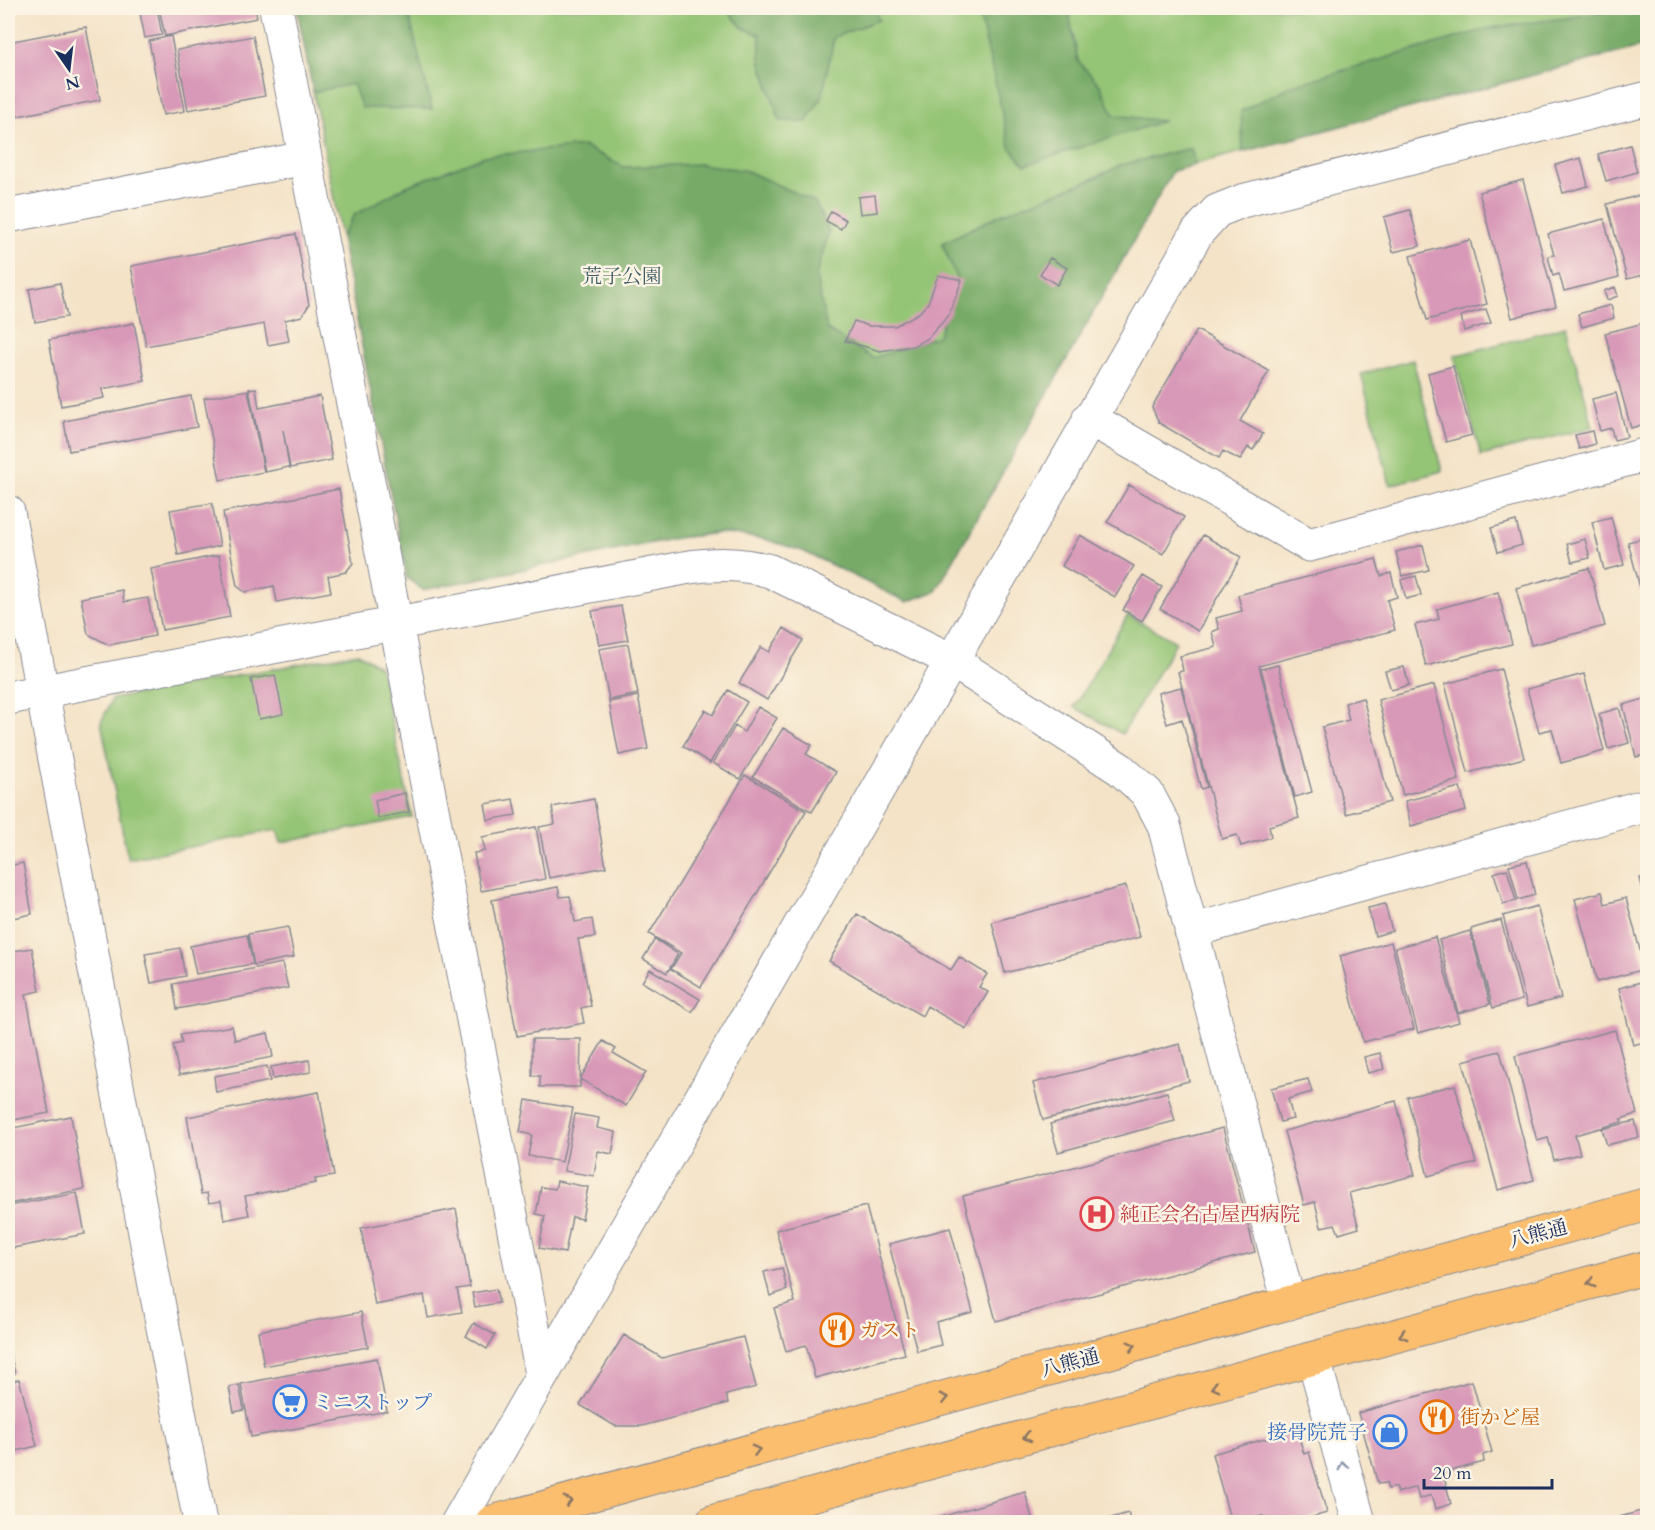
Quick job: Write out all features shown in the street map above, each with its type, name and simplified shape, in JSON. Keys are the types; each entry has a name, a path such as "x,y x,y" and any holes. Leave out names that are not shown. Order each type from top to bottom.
{"main road":[{"name":"八熊通","path":"492,1522 1647,1204"},
{"path":"712,1522 1314,1360 1647,1267"}],"street":[{"path":"276,8 542,1374"},
{"path":"458,1522 1197,233 1217,211 1242,201 1647,98"},
{"path":"8,216 305,158"},
{"path":"1089,418 1309,546 1647,454"},
{"path":"8,512 200,1522"},
{"path":"8,698 684,568 715,563 744,564 770,571 951,660 1120,769 1147,793 1164,825 1289,1303"},
{"path":"1191,931 1647,805"},
{"path":"1314,1360 1359,1522"}],"green space":[{"name":"荒子公園","path":"297,8 1647,8 1648,45 1173,170 936,591 907,602 803,551 764,539 719,533 676,538 423,590 407,578"},
{"path":"297,8 361,8 362,13 407,8 432,109 362,108 353,84 313,92"},
{"path":"725,8 874,8 879,20 834,37 822,98 806,122 780,121 760,60 760,35 743,28"},
{"path":"978,8 1068,8 1078,61 1100,85 1114,115 1164,121 1025,165 1010,147"},
{"path":"1614,8 1647,8 1647,45 1243,152 1241,111 1293,85 1490,28 1595,14"},
{"path":"583,146 624,167 701,164 747,171 815,202 829,231 816,276 827,330 873,358 938,336 957,280 942,243 1001,214 1090,180 1121,165 1191,148 1195,165 1173,171 936,591 907,602 803,551 764,539 719,533 676,538 423,590 407,578 341,238 354,215 407,186 485,156"},
{"path":"1566,326 1593,427 1481,456 1454,356"},
{"path":"1413,360 1442,471 1390,485 1361,374"},
{"path":"1128,615 1176,642 1122,734 1074,707"},
{"path":"358,653 380,667 412,817 281,843 277,830 128,859 101,722 112,699"}],"building":[{"path":"139,8 157,8 162,35 145,38"},
{"path":"159,8 255,8 257,18 165,36"},
{"path":"86,27 100,100 8,118 8,42"},
{"path":"171,36 185,111 163,115 149,41"},
{"path":"253,36 265,96 188,110 177,50"},
{"path":"1630,145 1637,172 1606,181 1598,154"},
{"path":"1581,158 1588,186 1563,193 1555,165"},
{"path":"1523,180 1556,306 1512,318 1479,192"},
{"path":"1648,193 1648,274 1627,279 1607,204"},
{"path":"875,195 877,212 860,214 858,197"},
{"path":"1410,210 1420,246 1393,252 1384,217"},
{"path":"831,211 846,220 841,229 826,221"},
{"path":"1604,219 1619,277 1564,291 1559,274 1553,276 1548,256 1554,255 1548,234"},
{"path":"296,234 309,305 302,316 285,320 289,341 268,345 264,324 146,346 131,266"},
{"path":"1470,240 1487,304 1427,320 1410,256"},
{"path":"1050,258 1067,268 1057,285 1040,274"},
{"path":"938,275 962,280 949,315 927,339 913,346 880,351 845,341 854,321 869,326 895,326 919,313 928,303"},
{"path":"60,283 67,317 35,322 29,289"},
{"path":"1615,287 1618,296 1607,300 1604,291"},
{"path":"1611,305 1614,318 1582,327 1578,314"},
{"path":"1486,309 1491,323 1464,331 1461,316"},
{"path":"1648,322 1648,423 1631,428 1605,333"},
{"path":"134,323 145,381 102,389 104,398 61,406 49,340"},
{"path":"1197,330 1269,371 1240,421 1263,434 1253,450 1248,447 1240,460 1223,451 1219,458 1159,423 1152,407"},
{"path":"1453,366 1472,435 1446,442 1428,373"},
{"path":"256,388 259,408 320,396 332,460 290,468 283,430 289,467 265,472 249,389"},
{"path":"248,390 264,472 220,480 204,398"},
{"path":"1616,393 1627,437 1614,440 1611,428 1600,431 1592,399"},
{"path":"191,396 197,427 69,451 64,421"},
{"path":"1592,431 1595,444 1579,449 1575,435"},
{"path":"1129,485 1184,517 1163,554 1107,522"},
{"path":"339,489 353,563 346,572 328,576 331,592 277,602 274,586 245,592 237,586 223,512"},
{"path":"212,503 220,546 178,555 170,510"},
{"path":"1611,517 1624,565 1604,570 1592,522"},
{"path":"1516,521 1522,545 1498,552 1491,528"},
{"path":"1080,535 1134,566 1115,597 1062,566"},
{"path":"1203,535 1241,557 1198,631 1160,609"},
{"path":"1648,537 1648,614 1647,614 1628,542"},
{"path":"1585,539 1590,558 1572,562 1567,544"},
{"path":"1423,545 1429,570 1402,576 1396,552"},
{"path":"219,555 230,617 162,630 151,569"},
{"path":"1376,559 1381,576 1391,573 1397,597 1387,600 1395,630 1259,666 1299,818 1269,826 1271,837 1241,846 1237,835 1222,839 1178,672 1183,671 1180,656 1216,647 1212,632 1219,629 1216,618 1242,611 1238,595"},
{"path":"1589,568 1605,626 1531,645 1516,588"},
{"path":"1143,576 1162,587 1142,621 1123,610"},
{"path":"1416,576 1421,595 1406,599 1401,580"},
{"path":"122,590 124,602 148,598 155,636 109,645 88,634 81,598"},
{"path":"1498,592 1512,644 1426,666 1415,625 1439,619 1437,609"},
{"path":"621,606 628,640 599,645 592,611"},
{"path":"784,628 803,640 767,700 739,683 761,647 769,652"},
{"path":"628,644 638,694 609,700 599,649"},
{"path":"1278,665 1312,792 1295,797 1261,669"},
{"path":"1404,667 1409,685 1391,690 1385,671"},
{"path":"1501,669 1524,758 1468,773 1445,684"},
{"path":"1584,674 1604,751 1561,763 1552,729 1539,732 1527,689"},
{"path":"275,675 283,714 259,719 251,679"},
{"path":"1434,685 1459,780 1403,795 1378,700"},
{"path":"1181,687 1207,787 1201,789 1182,719 1167,724 1158,693"},
{"path":"728,690 747,702 710,763 683,746 705,710 713,715"},
{"path":"638,696 648,749 619,755 609,702"},
{"path":"1363,698 1390,802 1346,814 1322,727 1349,720 1345,703"},
{"path":"1648,698 1648,754 1636,757 1623,705"},
{"path":"758,707 777,718 740,779 713,763 735,726 744,732"},
{"path":"1619,708 1629,743 1608,749 1599,714"},
{"path":"783,728 812,745 806,754 836,772 812,812 753,777"},
{"path":"745,775 806,811 701,987 671,969 681,953 649,934"},
{"path":"1460,787 1466,811 1411,826 1405,801"},
{"path":"405,793 409,812 378,818 375,800"},
{"path":"513,799 516,815 488,820 485,804"},
{"path":"594,799 606,867 549,878 539,827 555,824 552,807"},
{"path":"536,827 545,879 481,891 474,853 485,851 482,837"},
{"path":"1527,861 1535,895 1518,900 1509,865"},
{"path":"23,863 32,914 8,919 8,866"},
{"path":"1507,869 1516,901 1503,904 1494,873"},
{"path":"1648,876 1648,905 1647,905 1640,878"},
{"path":"1126,886 1140,937 1005,973 992,922"},
{"path":"558,887 560,897 570,896 575,922 592,919 595,937 578,939 591,1006 581,1008 584,1023 517,1036 492,900"},
{"path":"1602,892 1605,904 1626,898 1645,969 1597,982 1575,899"},
{"path":"1385,904 1392,931 1375,936 1368,908"},
{"path":"1537,906 1561,998 1527,1007 1503,916"},
{"path":"857,914 951,970 959,957 987,974 979,987 988,992 966,1029 927,1006 922,1016 829,961"},
{"path":"1501,920 1522,1000 1493,1008 1471,929"},
{"path":"288,927 294,957 254,965 248,934"},
{"path":"1470,931 1490,1004 1458,1013 1439,940"},
{"path":"247,935 253,964 196,974 190,946"},
{"path":"1435,937 1459,1022 1418,1033 1395,948"},
{"path":"655,939 678,954 667,973 643,959"},
{"path":"1391,942 1414,1029 1363,1042 1340,956"},
{"path":"32,948 40,991 26,994 49,1113 8,1121 8,952"},
{"path":"180,948 185,976 151,983 145,954"},
{"path":"282,963 288,988 177,1009 173,984"},
{"path":"650,969 700,999 692,1012 642,982"},
{"path":"1648,980 1648,1041 1633,1045 1619,988"},
{"path":"232,1026 235,1040 268,1033 273,1057 179,1075 173,1045 182,1043 180,1035"},
{"path":"1615,1030 1637,1114 1621,1119 1622,1122 1575,1135 1580,1154 1554,1160 1548,1138 1537,1141 1515,1056"},
{"path":"532,1039 581,1039 580,1087 540,1087 540,1076 532,1076"},
{"path":"603,1041 616,1049 613,1053 646,1072 626,1106 580,1079"},
{"path":"1180,1044 1189,1081 1043,1120 1033,1083"},
{"path":"1500,1051 1534,1180 1498,1190 1463,1061"},
{"path":"1380,1053 1384,1069 1368,1073 1364,1057"},
{"path":"309,1060 311,1072 273,1079 271,1067"},
{"path":"267,1066 270,1081 216,1092 214,1076"},
{"path":"1308,1079 1312,1092 1288,1099 1293,1119 1280,1122 1271,1088"},
{"path":"1455,1085 1476,1163 1428,1176 1407,1097"},
{"path":"319,1092 334,1176 315,1179 316,1183 245,1196 249,1215 224,1220 221,1201 209,1203 207,1193 201,1194 187,1117"},
{"path":"1167,1092 1175,1121 1058,1152 1050,1124"},
{"path":"526,1100 573,1108 562,1162 528,1156 532,1135 520,1132"},
{"path":"1396,1101 1415,1175 1349,1193 1359,1228 1339,1234 1335,1224 1321,1227 1315,1202 1304,1205 1284,1131"},
{"path":"575,1114 599,1118 597,1128 616,1132 612,1154 598,1151 594,1176 564,1171"},
{"path":"71,1116 84,1189 8,1204 8,1129"},
{"path":"1635,1121 1639,1137 1607,1145 1602,1129"},
{"path":"1223,1128 1255,1252 996,1321 963,1196"},
{"path":"557,1181 588,1187 582,1219 572,1217 565,1253 539,1248 545,1216 536,1214 541,1187 555,1189"},
{"path":"77,1193 85,1234 8,1249 8,1206"},
{"path":"866,1206 905,1354 815,1378 806,1345 786,1351 774,1308 795,1302 776,1230"},
{"path":"456,1209 470,1287 457,1289 462,1312 428,1318 424,1295 375,1305 361,1228"},
{"path":"950,1228 973,1312 936,1322 941,1345 917,1351 889,1244"},
{"path":"782,1268 787,1290 770,1296 764,1272"},
{"path":"496,1289 499,1303 475,1307 472,1293"},
{"path":"361,1312 368,1347 264,1366 258,1331"},
{"path":"474,1323 495,1335 487,1349 466,1336"},
{"path":"624,1335 662,1358 743,1337 756,1387 726,1395 728,1403 642,1426 615,1426 580,1405"},
{"path":"8,1346 15,1373 8,1375"},
{"path":"377,1358 387,1411 251,1437 241,1384"},
{"path":"19,1379 37,1446 8,1453 8,1383"},
{"path":"1472,1381 1492,1452 1483,1455 1484,1462 1443,1473 1451,1504 1435,1509 1431,1495 1419,1499 1416,1487 1397,1493 1395,1487 1388,1489 1386,1483 1378,1484 1358,1413"},
{"path":"239,1385 244,1410 234,1412 229,1387"},
{"path":"1297,1430 1304,1454 1309,1452 1327,1513 1294,1522 1264,1522 1263,1516 1231,1522 1212,1454"},
{"path":"1025,1492 1033,1522 924,1522"},
{"path":"1648,1509 1648,1522 1602,1522"},
{"path":"1128,1513 1131,1522 1098,1522"}],"place":[{"name":"純正会名古屋西病院","path":"1097,1214"},
{"name":"ガスト","path":"837,1330"},
{"name":"ミニストップ","path":"290,1402"},
{"name":"街かど屋","path":"1437,1417"},
{"name":"接骨院荒子","path":"1390,1432"}]}
